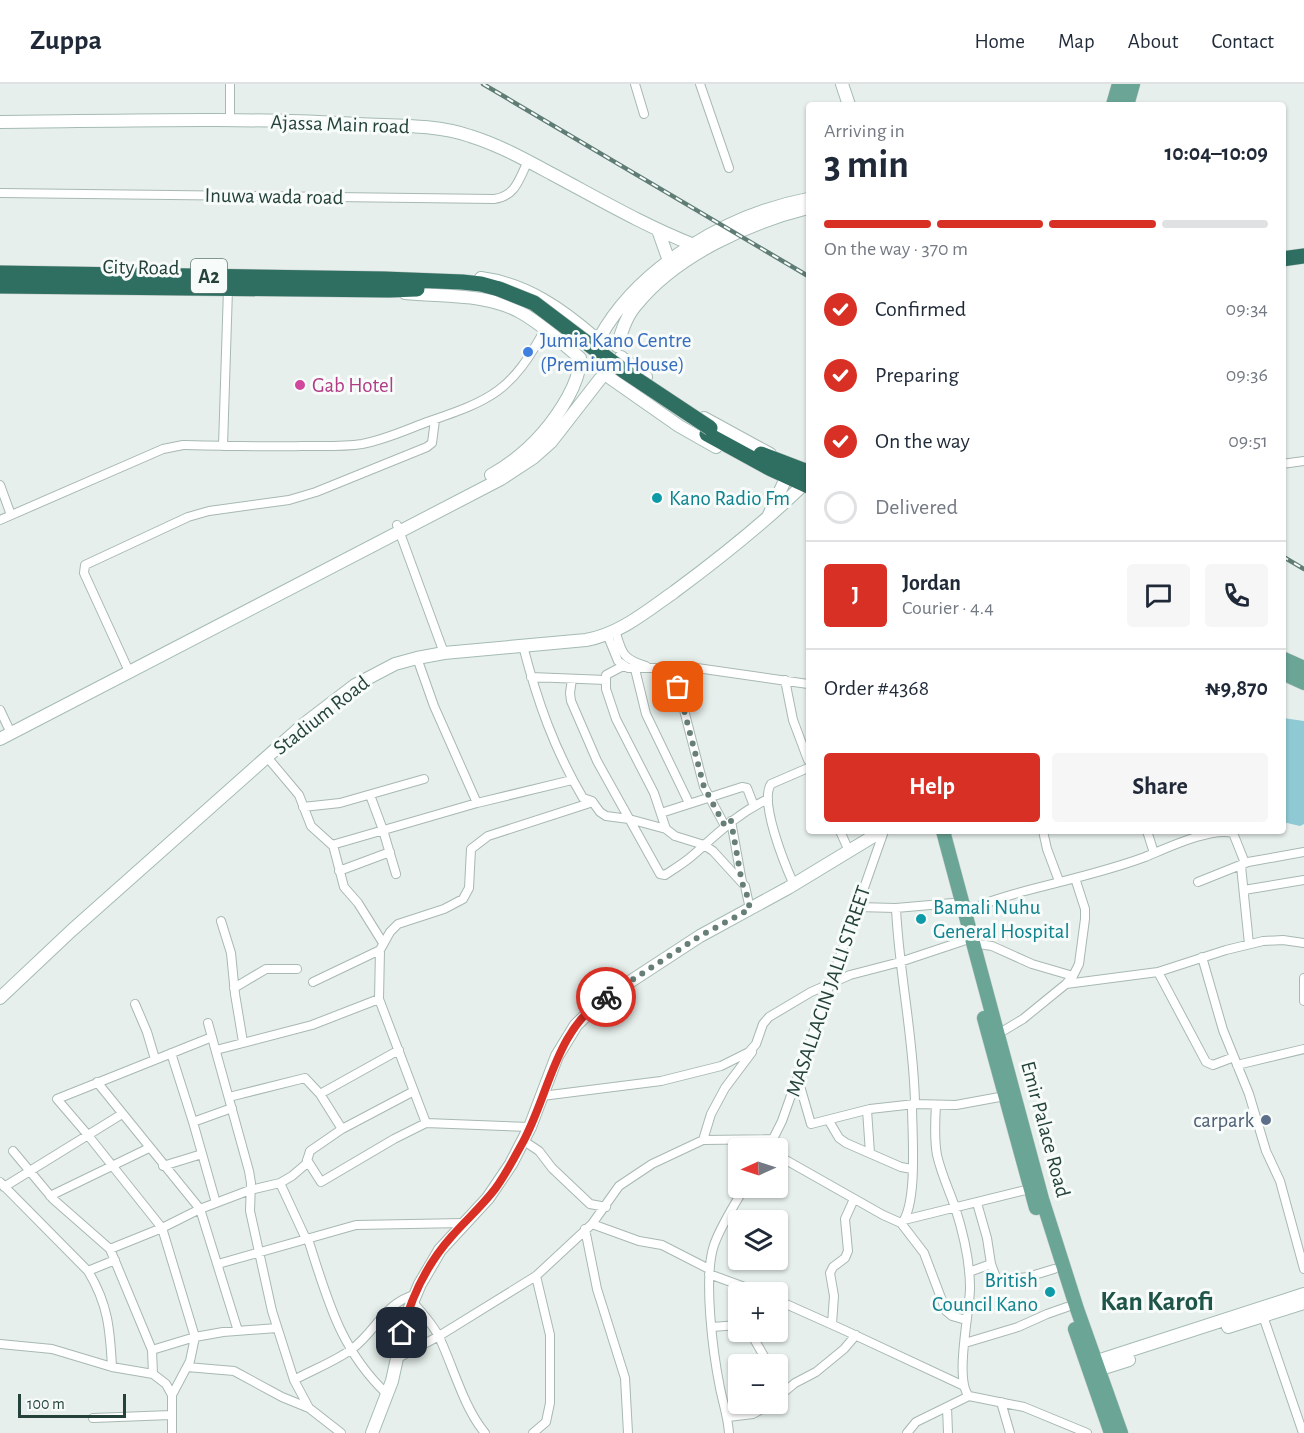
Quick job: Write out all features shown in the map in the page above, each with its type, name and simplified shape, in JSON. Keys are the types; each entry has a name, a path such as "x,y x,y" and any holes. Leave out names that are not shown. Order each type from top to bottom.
{"highway":[{"path":"1286,248 1304,246"},
{"path":"1286,258 1304,256"},
{"name":"City Road","path":"0,273 387,285"},
{"name":"City Road","path":"0,286 228,288 417,285 462,282 534,303 630,376 708,431 774,466"},
{"name":"A2","path":"774,466 806,481"}],"main road":[{"path":"1114,102 1119,84"},
{"path":"1121,102 1126,84"},
{"path":"1128,102 1133,84"},
{"path":"1135,102 1140,84"},
{"path":"1286,660 1304,668"},
{"path":"1286,675 1304,683"},
{"name":"Emir Palace Road","path":"935,834 953,903 998,1034 1049,1239 1054,1269 1067,1307 1098,1367 1111,1433"},
{"name":"Emir Palace Road","path":"944,834 1005,1096 1030,1189 1121,1433"}],"street":[{"path":"230,84 230,120"},
{"path":"635,84 644,114"},
{"path":"700,84 729,168"},
{"path":"842,84 848,102"},
{"name":"Ajassa Main road","path":"0,122 230,120 432,128 470,135 528,161 658,230 694,244"},
{"name":"Inuwa wada road","path":"0,193 494,199 505,198 512,193 528,161"},
{"path":"598,338 638,289 669,261 694,244 806,200"},
{"path":"0,710 4,731 398,529 501,479 533,458 563,428 590,390 618,369 619,351 627,318 648,291 684,263 735,232 742,225 806,209"},
{"path":"658,230 669,261"},
{"name":"City Road","path":"387,285 440,274 484,278 516,285 549,302 598,338"},
{"name":"City Road","path":"387,285 494,302 519,311 545,329 580,360"},
{"path":"223,446 228,288"},
{"path":"0,520 163,449 183,446 349,446 379,439 435,420 474,406 495,394 510,381 531,356 545,329"},
{"path":"0,739 398,529 496,472 534,444 549,428 578,377 584,345 598,338 607,338 619,351"},
{"name":"A2","path":"605,378 712,445 761,469 774,466 765,450 694,412 635,369 619,351"},
{"path":"580,360 585,372 594,378 605,378"},
{"path":"127,667 84,573 85,565 188,517 209,511 289,500 307,495 427,447 432,443 435,420"},
{"path":"1286,463 1304,461"},
{"name":"Stadium Road","path":"766,521 774,466"},
{"name":"Stadium Road","path":"0,998 71,931 267,757 330,702 356,685 395,664 417,658 444,653 586,640 611,632 640,616 724,555 766,521 806,482"},
{"path":"0,485 11,515"},
{"path":"398,529 444,653"},
{"path":"611,632 618,661 623,666 634,669 706,669 806,684"},
{"path":"611,632 623,655 633,662 652,668"},
{"path":"523,646 541,712 572,780 583,798 593,802 602,814 666,829 675,836 704,845 713,851 742,883"},
{"path":"417,658 434,706 477,803"},
{"path":"623,666 608,673 606,689 616,718 654,793 666,829"},
{"path":"675,668 698,767 708,796 728,824 750,909"},
{"path":"634,669 646,714 688,803"},
{"path":"531,677 606,680"},
{"path":"572,679 570,693 574,710 597,761 660,874 665,874 691,857 728,824 768,799"},
{"path":"784,680 793,720 806,755"},
{"path":"267,757 298,795 311,826 329,844 477,803 572,780"},
{"path":"794,885 775,838 768,799 769,786 806,769"},
{"path":"303,807 340,803 424,779"},
{"path":"661,813 708,796 745,787 754,806"},
{"path":"370,795 396,874"},
{"path":"313,982 381,947 398,924 444,909 463,899 469,888 470,852 488,836 593,802"},
{"path":"841,834 849,851"},
{"path":"372,1433 398,1358 402,1333 413,1298 429,1266 496,1188 524,1141 569,1034 602,1000 700,936 794,885 878,834"},
{"name":"MASALLACIN JALLI STREET","path":"774,1138 798,1077 882,834"},
{"path":"1044,834 1059,881"},
{"path":"1148,834 1154,853"},
{"path":"964,913 989,901 1116,867 1201,834"},
{"path":"1233,834 1243,864 1249,944"},
{"path":"333,844 344,887 358,903 381,947 379,999 426,1123"},
{"path":"339,871 390,852"},
{"path":"1198,882 1243,864 1304,852"},
{"path":"998,1034 1023,1019 1066,984 1079,964 1085,909 1076,878"},
{"path":"1244,890 1304,880"},
{"path":"857,907 896,908 953,903"},
{"path":"896,908 900,962 907,1000 913,1105 909,1206 903,1222"},
{"path":"220,921 231,953 243,1042"},
{"path":"1066,984 1158,972 1249,944 1274,940 1304,943"},
{"path":"703,1140 711,1114 724,1088 746,1062 763,1024 769,1017 829,983 968,942 993,946 1032,964 1073,976"},
{"path":"1202,957 1223,1030 1249,1094 1266,1151 1280,1181 1304,1269"},
{"path":"234,988 267,969 297,969"},
{"path":"1158,972 1206,1062 1213,1065 1304,1049"},
{"path":"1304,978 1304,1001"},
{"path":"216,1050 312,1025 379,999"},
{"path":"135,1004 155,1059"},
{"path":"208,1023 249,1171 250,1211 277,1328 294,1380 309,1408"},
{"path":"172,1433 172,1395 190,1361 195,1337 162,1228 57,1099 212,1037"},
{"path":"542,1096 661,1081 694,1074 721,1066 743,1056 750,1052 756,1044"},
{"path":"320,1094 399,1050"},
{"path":"171,1053 216,1203"},
{"path":"798,1077 811,1124 867,1110 913,1105 956,1106 1005,1096"},
{"path":"229,1097 304,1078 320,1094 342,1129"},
{"path":"97,1082 200,1209 238,1331"},
{"path":"110,1249 162,1228 200,1209 250,1190 280,1183 306,1164 310,1151 342,1129 414,1091"},
{"path":"936,1105 937,1153 955,1209 969,1272 964,1386 969,1396"},
{"path":"193,1122 232,1108"},
{"path":"867,1110 870,1153"},
{"path":"112,1367 111,1334 104,1303 88,1271 2,1184 29,1171 122,1114"},
{"path":"829,1121 839,1138 846,1143 901,1167 912,1169"},
{"path":"307,1160 321,1182 426,1123 530,1127"},
{"path":"398,1358 439,1336 536,1276 589,1226 606,1207 619,1186 652,1164 703,1140 728,1140"},
{"path":"524,1141 539,1151 552,1168 590,1204 606,1207"},
{"path":"50,1196 149,1148"},
{"path":"13,1151 50,1196 110,1249 152,1350 153,1374"},
{"path":"163,1166 202,1154"},
{"path":"788,1161 854,1199 903,1222 924,1253 946,1311 952,1316 966,1320"},
{"path":"280,1183 307,1239 333,1317 370,1378 387,1394"},
{"path":"903,1222 1030,1189"},
{"path":"729,1433 712,1327 709,1272 717,1237 738,1198"},
{"path":"832,1324 834,1296 830,1274 833,1267 845,1258 848,1251 845,1219 854,1199"},
{"path":"977,1203 987,1238 991,1264 999,1280 1028,1277 1054,1269"},
{"path":"218,1264 356,1226 464,1223"},
{"path":"589,1226 639,1241 662,1245 709,1272 733,1282"},
{"path":"589,1226 597,1289 626,1378 628,1433"},
{"path":"88,1271 115,1260"},
{"path":"969,1272 991,1264"},
{"path":"533,1433 546,1422 550,1403 550,1335 536,1276"},
{"path":"1098,1367 1304,1294"},
{"path":"294,1380 351,1350 378,1324 392,1305 402,1298 413,1298"},
{"path":"413,1298 439,1336 460,1388 477,1423 485,1433"},
{"path":"1098,1367 1304,1303"},
{"path":"788,1305 964,1386"},
{"path":"965,1342 1018,1327 1067,1307"},
{"path":"1263,1316 1303,1433"},
{"path":"712,1327 728,1326"},
{"path":"152,1350 195,1337 277,1328"},
{"path":"788,1389 816,1372 844,1349 856,1335"},
{"path":"0,1344 51,1349 112,1367 153,1374 166,1384 172,1395"},
{"path":"187,1368 234,1371 282,1397 309,1408 341,1433"},
{"path":"907,1433 915,1422 969,1396 1001,1401 1040,1412 1087,1433"},
{"path":"1001,1401 1010,1433"},
{"path":"947,1407 948,1433"},
{"path":"728,1417 753,1414"},
{"path":"93,1418 171,1415"}],"water":[{"path":"1286,718 1304,721 1304,824 1300,826 1286,823"}],"railway":[{"path":"483,84 806,275"},
{"path":"1286,558 1304,569"}],"way so far":[{"path":"606,997 700,936 750,909 745,886 742,883 731,821 725,826 704,787 678,687"}],"place":[{"name":"Jumia Kano Centre (Premium House)","path":"528,352"},
{"name":"Gab Hotel","path":"300,385"},
{"name":"Kano Radio Fm","path":"657,498"},
{"name":"Bamali Nuhu General Hospital","path":"921,919"},
{"name":"carpark","path":"1266,1120"},
{"name":"British Council Kano","path":"1050,1292"}],"district":[{"name":"Kan Karofi","path":"1157,1301"}],"route":[{"path":"402,1333 412,1301 429,1266 451,1237 496,1188 524,1141 557,1056 569,1034 591,1009 606,997"}]}
